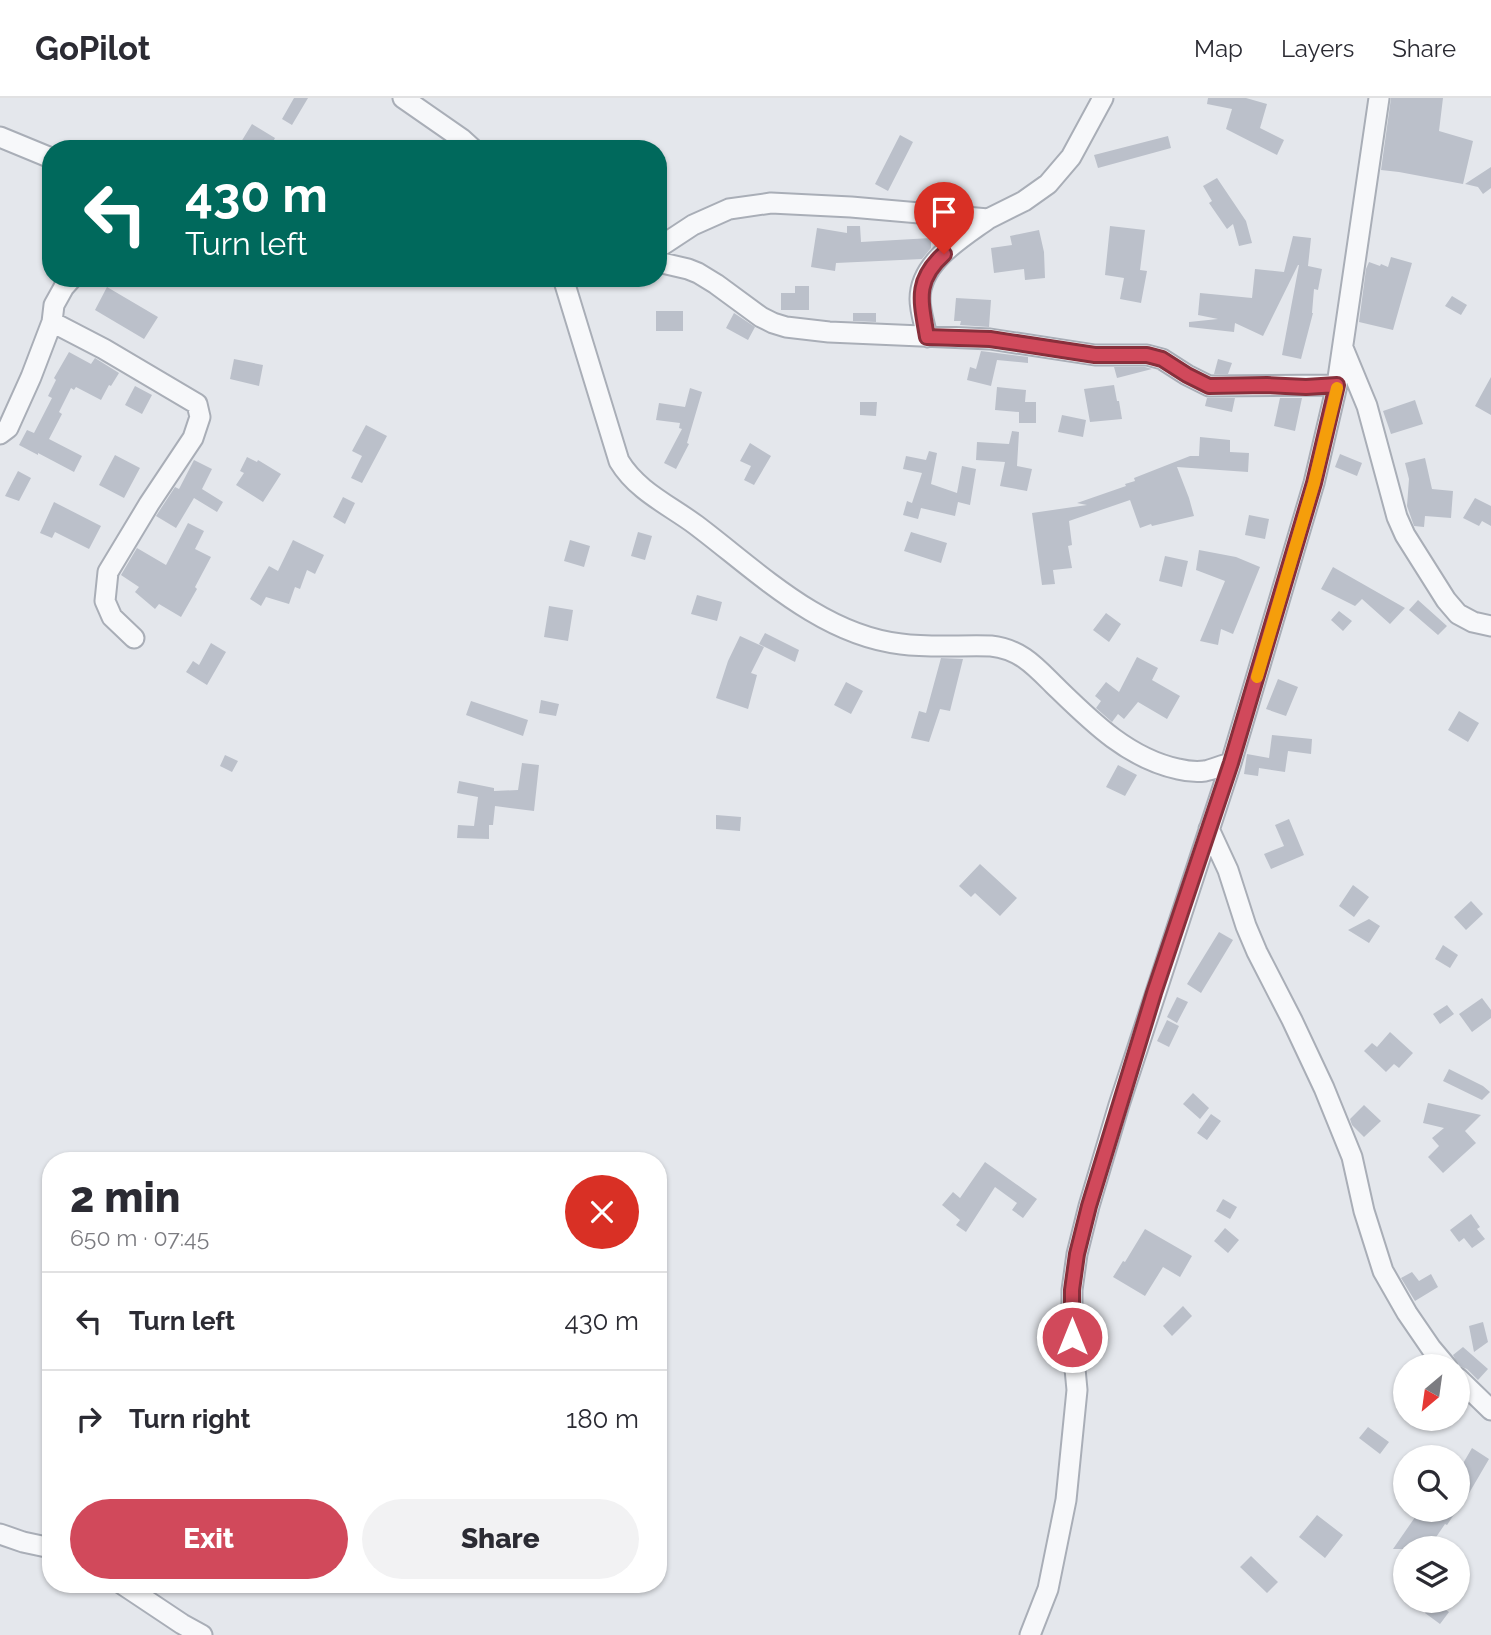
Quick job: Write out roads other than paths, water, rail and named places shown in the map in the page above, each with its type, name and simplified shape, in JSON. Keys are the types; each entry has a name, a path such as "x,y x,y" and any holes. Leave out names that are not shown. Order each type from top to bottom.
{"street":[{"path":"403,98 463,140"},
{"path":"927,337 920,300 928,272 934,263 988,219 1024,201 1048,184 1071,157 1103,98"},
{"path":"1030,1635 1048,1589 1066,1500 1077,1390 1072,1337 1072,1290 1077,1254 1119,1105 1231,763 1314,483 1337,385 1379,98"},
{"path":"0,137 42,154"},
{"path":"667,242 693,225 729,209 771,203 988,219"},
{"path":"667,264 698,273 773,323 829,332 990,339 1095,355 1147,355 1162,359 1209,386 1337,385"},
{"path":"0,434 8,428 52,322 54,305 64,287"},
{"path":"566,287 619,461 624,469 643,489 695,525 774,587 840,627 875,639 900,644 991,646 1013,650 1033,664 1106,734 1149,760 1185,770 1203,771 1231,763"},
{"path":"52,322 197,404 200,417 193,438 108,572 106,601 112,617 134,638"},
{"path":"1342,346 1367,406 1397,517 1405,535 1446,600 1458,614 1473,622 1491,626"},
{"path":"1209,829 1228,870 1257,952 1324,1088 1352,1157 1364,1210 1383,1271 1407,1313 1436,1354"},
{"path":"1470,1390 1491,1410"},
{"path":"0,1534 42,1546"},
{"path":"136,1593 202,1635"}]}
